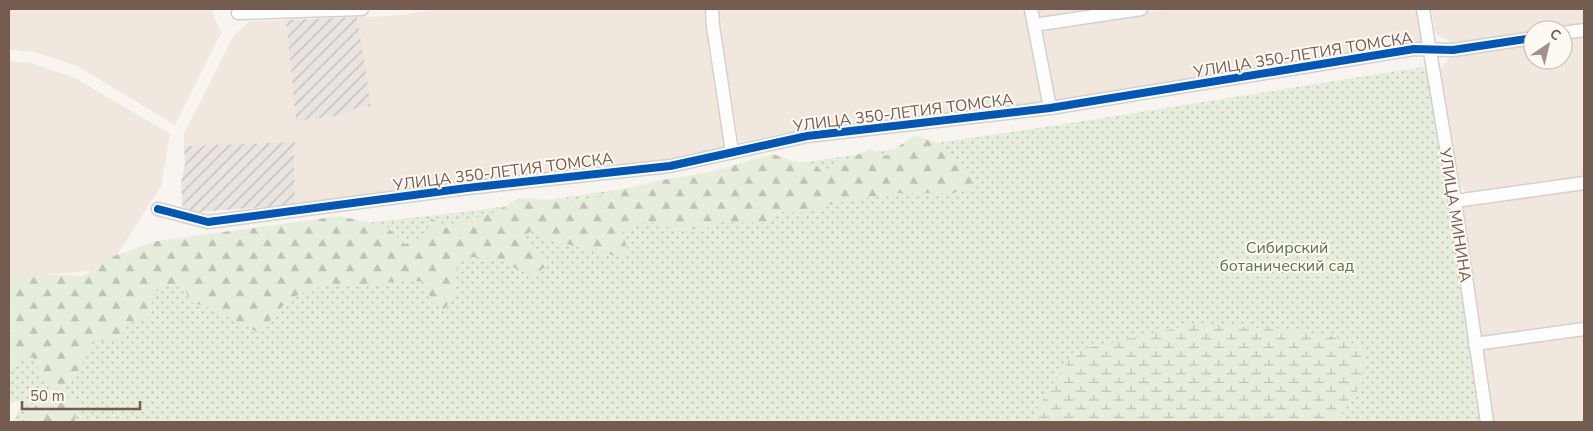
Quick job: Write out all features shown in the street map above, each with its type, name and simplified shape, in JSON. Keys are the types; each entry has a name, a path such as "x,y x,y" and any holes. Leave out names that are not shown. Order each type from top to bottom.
{"street":[{"path":"238,13 362,9"},
{"path":"712,9 732,152"},
{"path":"1031,9 1050,108"},
{"path":"1034,25 1141,9"},
{"name":"УЛИЦА МИНИНА","path":"1424,9 1455,202 1487,422"},
{"name":"УЛИЦА 350-ЛЕТИЯ ТОМСКА","path":"158,209 208,222 467,188 670,166 806,136 1050,108 1414,49 1453,50 1523,40"},
{"path":"1455,202 1584,183"},
{"path":"1475,344 1584,328"}],"shaded area":[{"path":"9,9 211,9 221,33 175,125 79,67 35,52 9,49"},
{"path":"442,9 707,9 726,146 668,160 466,181 296,205 294,175 295,142 184,146 184,134 234,35 250,21 286,20 296,120 342,115 352,109 360,39 357,17 392,16"},
{"path":"719,9 1026,9 1043,102 801,130 739,142 719,26"},
{"path":"1037,9 1102,9 1039,18"},
{"path":"1171,9 1417,9 1423,42 1054,101 1040,27"},
{"path":"1431,9 1584,9 1584,25 1573,27 1573,20 1523,20 1523,34 1453,44 1436,34"},
{"path":"357,17 371,106 352,109 342,115 296,121 286,20"},
{"path":"1584,34 1584,177 1467,194 1458,183 1440,69 1453,54 1523,44 1523,70 1573,70 1573,36"},
{"path":"9,61 31,63 75,78 170,134 161,186 108,269 9,278"},
{"path":"295,142 294,176 296,205 183,213 181,183 185,164 184,146"},
{"path":"1584,189 1584,324 1479,338 1463,206"},
{"path":"1584,333 1584,422 1493,422 1481,348"}],"green space":[{"name":"Сибирский ботанический сад","path":"1428,66 1482,422 13,422 24,400 9,403 9,292 116,275 144,247 473,211 1052,126"},
{"path":"914,135 942,145 975,179 967,190 951,193 891,193 823,206 807,213 783,212 766,223 721,222 704,229 674,229 647,221 622,231 628,252 624,258 545,239 531,231 523,237 548,265 535,274 519,271 503,259 472,257 458,263 453,298 444,309 432,303 425,282 403,280 361,287 334,284 311,289 289,299 259,333 216,310 190,302 185,289 172,285 155,292 148,319 130,322 118,340 93,340 78,373 58,389 41,377 33,357 9,365 9,274 83,276 108,258 157,241 340,216 387,227 404,244 425,239 431,219 448,226 493,213 519,198 576,202 656,181 710,172 773,154 792,161 815,165 822,171 870,149 886,156"},
{"path":"1199,323 1326,334 1364,347 1362,384 1338,419 1338,422 1029,422 1074,351"},
{"path":"72,397 80,405 74,422 21,422 42,399"}],"cycle path":[{"path":"158,209 208,222 467,188 670,166 807,136 1050,108 1414,49 1453,50 1523,40"}]}
